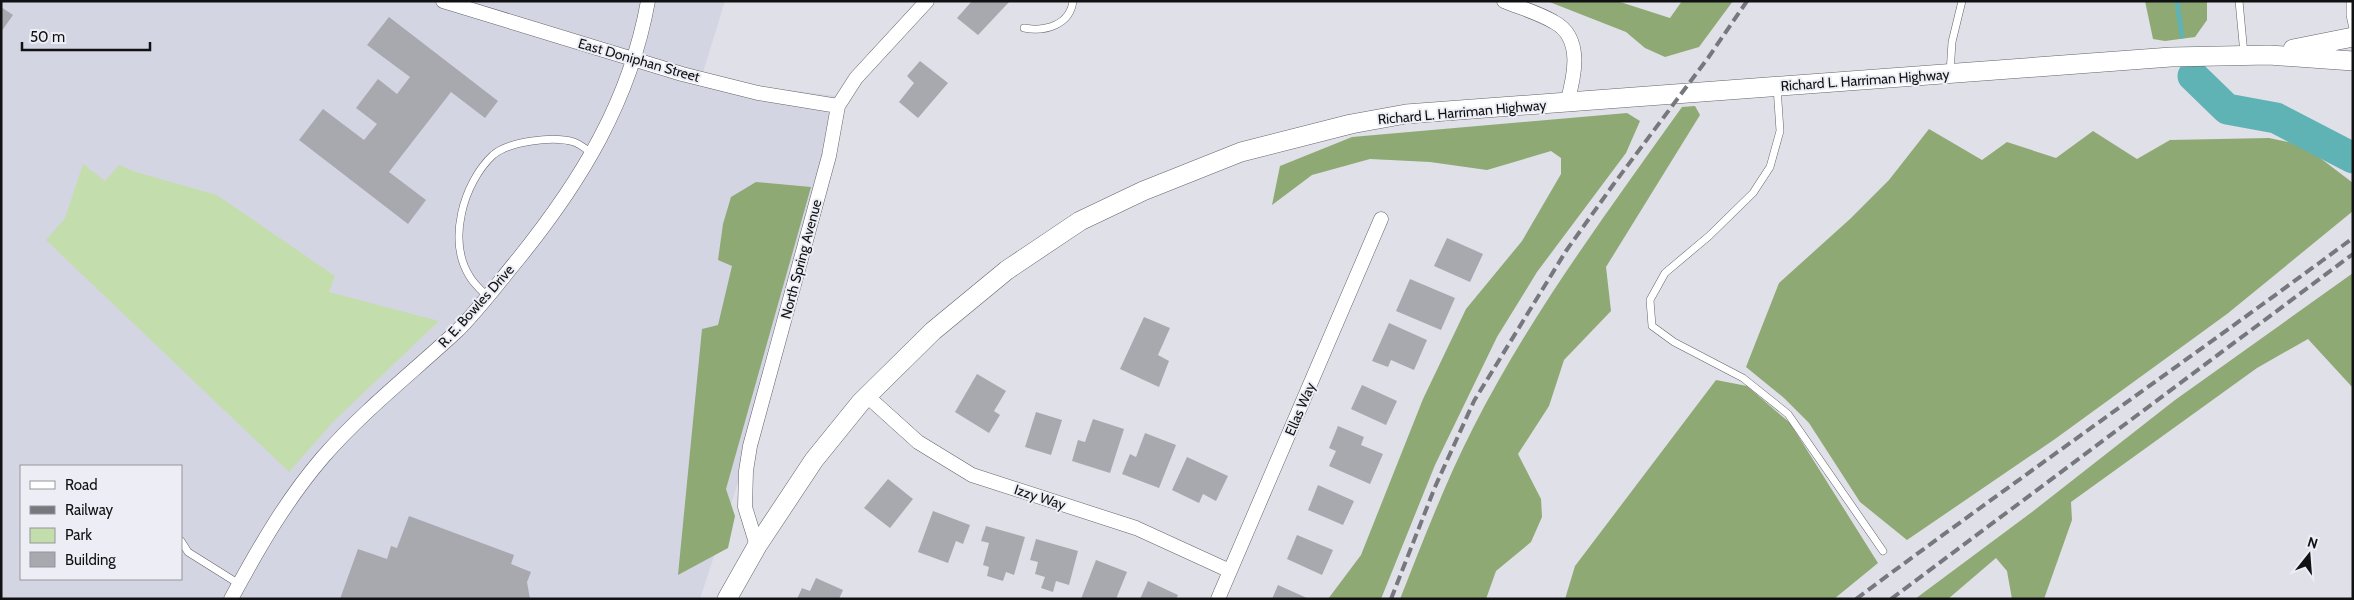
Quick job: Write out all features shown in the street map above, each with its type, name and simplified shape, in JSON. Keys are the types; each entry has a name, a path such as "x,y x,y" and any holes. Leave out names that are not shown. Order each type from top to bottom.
{"main road":[{"path":"2269,55 2353,37"},
{"name":"Richard L. Harriman Highway","path":"727,599 757,546 814,460 867,396 933,331 1007,270 1080,221 1143,191 1241,152 1351,124 1406,114 2171,57 2244,54 2353,61"}],"street":[{"name":"East Doniphan Street","path":"443,1 634,59 758,93 838,106"},
{"name":"R. E. Bowles Drive","path":"231,599 268,532 322,458 357,420 452,335 488,297 555,213 593,154 610,120 634,59 648,1"},
{"name":"North Spring Avenue","path":"757,546 745,507 746,470 750,446 829,156 838,106 856,78 927,1"},
{"path":"1504,1 1556,22 1567,34 1575,54 1575,75 1567,103"},
{"name":"Ellas Way","path":"1218,599 1381,219"},
{"name":"Izzy Way","path":"867,396 918,442 972,475 1136,528 1230,571"}],"lane":[{"path":"1024,28 1042,30 1053,27 1070,14 1073,1"},
{"path":"1950,73 1952,42 1962,1"},
{"path":"2239,1 2244,54"},
{"path":"2350,1 2353,29"},
{"path":"1777,86 1780,131 1770,167 1754,193 1709,236 1665,273 1650,300 1652,326 1674,342 1744,378 1788,414 1883,551"},
{"path":"488,297 470,278 460,250 461,221 471,184 494,155 518,142 552,140 574,142 593,154"},
{"path":"182,543 188,552 239,584"}],"shaded area":[{"path":"1,1 725,1 701,79 845,97 750,446 700,599 1,599"}],"green space":[{"path":"1547,1 1617,1 1670,18 1682,1 1733,1 1699,47 1665,57 1645,48 1626,32"},
{"path":"2145,1 2207,1 2207,20 2195,37 2165,41 2153,39"},
{"path":"1695,106 1700,115 1606,267 1611,311 1564,360 1549,406 1518,454 1541,499 1542,517 1531,542 1496,571 1486,599 1400,599 1453,470 1473,428 1520,344 1626,185 1682,107"},
{"path":"1627,113 1640,121 1626,153 1537,272 1497,337 1435,465 1381,599 1328,599 1361,555 1423,399 1466,309 1522,241 1561,174 1561,158 1551,151 1487,170 1430,162 1370,159 1312,175 1272,205 1280,166 1352,137"},
{"path":"1929,129 1982,160 2007,142 2056,158 2093,131 2137,159 2170,140 2269,138 2303,145 2353,183 2353,211 2227,314 2055,439 1907,540 1860,502 1809,423 1784,398 1746,367 1779,283 1850,219 1889,180"},
{"path":"83,164 105,181 119,165 136,172 217,195 335,276 329,292 439,321 334,421 289,472 46,240 65,218"},
{"path":"756,182 811,187 726,489 735,516 728,548 678,575 702,329 718,325 732,266 718,260 723,224 731,197"},
{"path":"2353,273 2353,388 2308,339 2257,368 2071,502 2072,520 2044,599 2012,599 2007,571 1996,558 1948,599 1915,599 2032,512 2175,400"},
{"path":"1716,380 1747,386 1790,423 1878,563 1834,599 1565,599 1575,566"}],"building":[{"path":"972,1 1010,1 978,35 957,18"},
{"path":"1,7 13,15 1,32"},
{"path":"389,17 498,101 485,118 451,92 389,172 426,200 408,224 299,140 323,109 364,140 377,124 356,108 378,79 397,94 410,77 367,45"},
{"path":"920,61 948,83 918,118 899,102 914,83 907,76"},
{"path":"1447,238 1483,254 1470,282 1434,266"},
{"path":"1410,279 1455,298 1441,330 1396,311"},
{"path":"1144,317 1170,328 1158,355 1169,361 1159,387 1120,369"},
{"path":"1389,323 1427,340 1414,370 1391,360 1388,367 1372,361"},
{"path":"977,374 1006,391 994,411 1000,415 989,433 955,412"},
{"path":"1362,385 1397,401 1386,425 1351,409"},
{"path":"1036,412 1062,420 1051,455 1025,447"},
{"path":"1093,419 1124,429 1110,473 1072,461 1078,440 1085,442"},
{"path":"1338,426 1364,437 1361,445 1383,454 1370,484 1329,466 1336,451 1329,448"},
{"path":"1145,433 1176,445 1159,488 1122,474 1130,454 1136,457"},
{"path":"1187,457 1228,476 1216,501 1203,494 1199,503 1172,490"},
{"path":"888,479 913,499 890,528 864,508"},
{"path":"1318,485 1354,501 1343,525 1308,510"},
{"path":"933,511 970,525 963,544 956,541 948,563 918,552"},
{"path":"409,516 514,555 511,564 531,572 527,582 530,599 340,599 358,549 387,559 391,546 397,548"},
{"path":"986,526 1025,537 1014,575 1006,572 1003,581 987,576 989,567 983,565 989,543 981,541"},
{"path":"1297,535 1333,550 1322,575 1287,559"},
{"path":"1036,539 1078,551 1069,585 1056,581 1053,592 1041,588 1045,577 1035,574 1038,562 1030,560"},
{"path":"1096,560 1127,572 1116,599 1081,599"},
{"path":"816,578 843,590 839,599 797,599 802,588 810,591"},
{"path":"1148,581 1178,595 1176,599 1140,599"},
{"path":"1278,585 1309,599 1272,599"}],"waterway":[{"path":"2177,1 2182,36"},
{"path":"2193,76 2227,109 2276,118 2353,158"}],"railway":[{"path":"1391,599 1435,487 1474,401 1566,251 1708,58 1747,1"},
{"path":"1856,599 2353,238"},
{"path":"1891,599 2353,254"}]}
